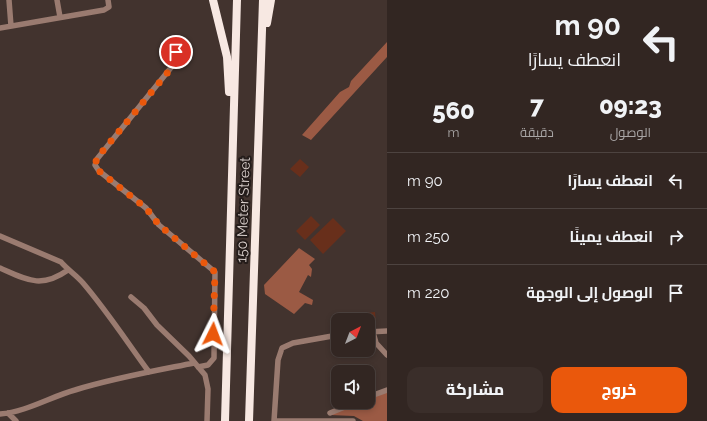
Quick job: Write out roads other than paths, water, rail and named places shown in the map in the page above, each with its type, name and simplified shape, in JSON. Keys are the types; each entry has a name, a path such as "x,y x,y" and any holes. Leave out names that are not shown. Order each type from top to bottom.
{"highway":[{"path":"213,0 227,57 233,161"},
{"name":"150 Meter Street","path":"225,421 237,0"},
{"name":"150 Meter Street","path":"249,421 263,0"},
{"path":"262,50 271,0"}],"street":[{"path":"9,0 11,26"},
{"path":"57,0 60,17"},
{"path":"0,28 104,10 109,6 108,0"},
{"path":"0,414 8,413 73,390 114,378 196,365 208,365 214,358 213,334 216,274 154,220 146,208 99,171 95,165 97,158 178,60 173,49"},
{"path":"0,236 56,258 82,281 149,372"},
{"path":"0,268 34,282 50,280 68,270"},
{"path":"130,297 144,308 157,325 189,356 204,374 208,384 207,421"},
{"path":"375,332 387,331"},
{"path":"331,336 293,343 282,348 278,360 274,421 353,421"},
{"path":"375,341 387,355"},
{"path":"375,394 387,390"},
{"path":"330,413 340,409"},
{"path":"8,413 16,421"}]}
